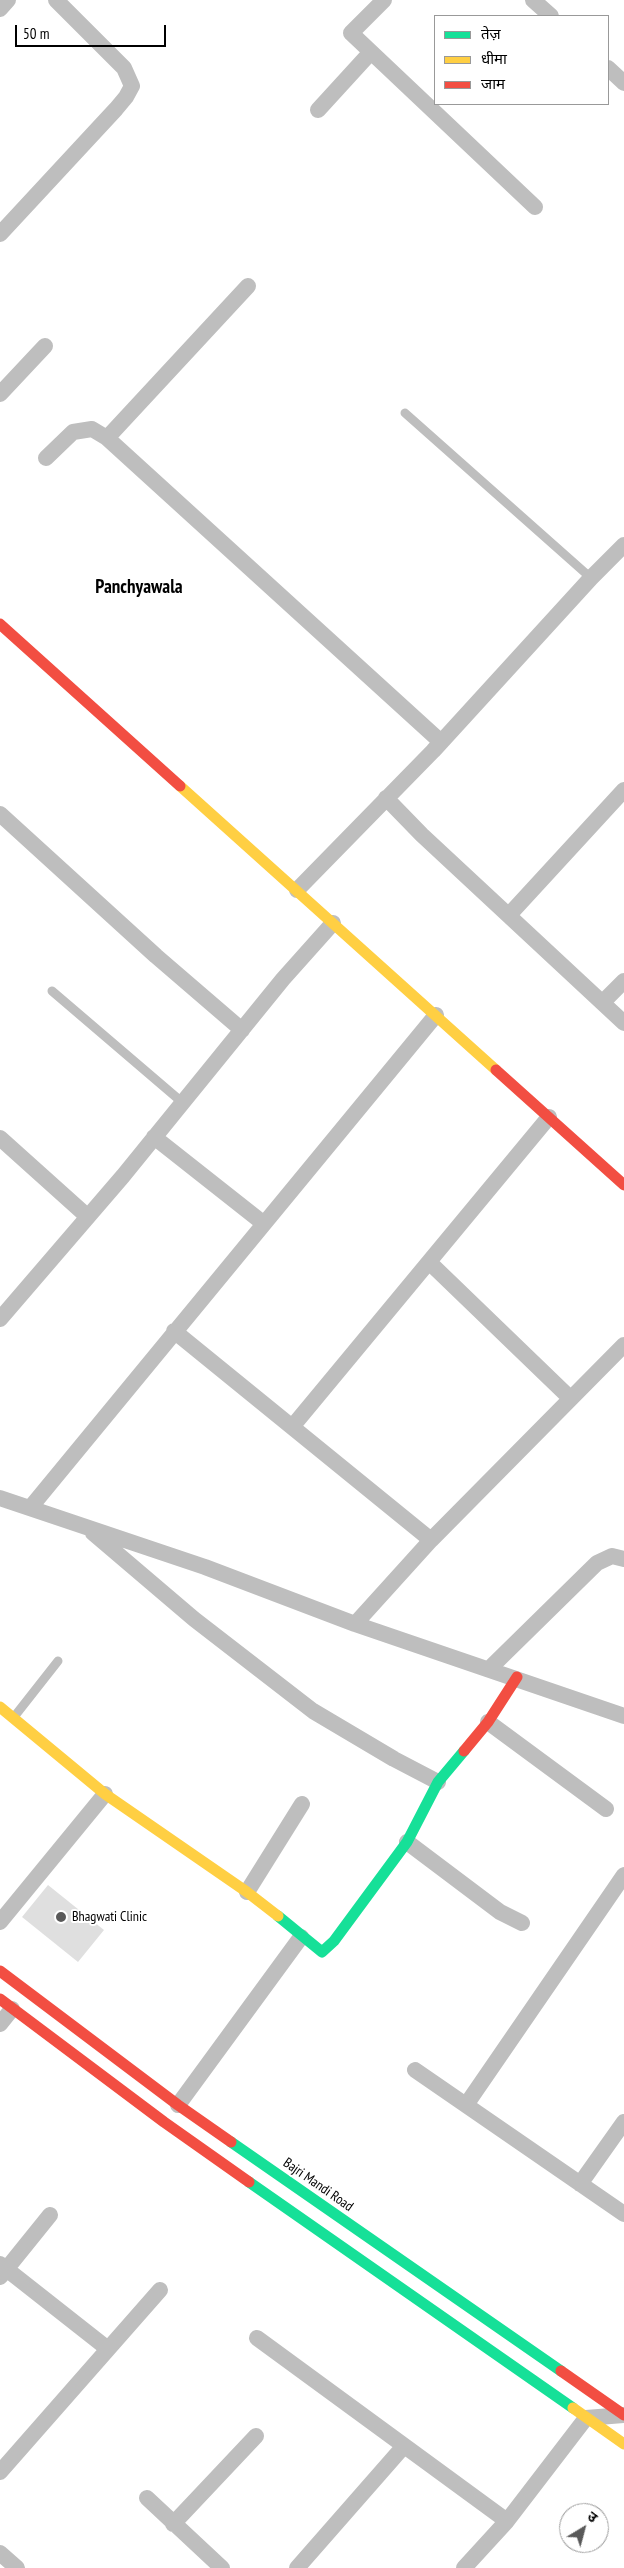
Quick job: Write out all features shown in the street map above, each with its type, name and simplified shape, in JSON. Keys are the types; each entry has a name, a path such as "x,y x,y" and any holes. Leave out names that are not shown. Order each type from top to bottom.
{"street":[{"path":"0,8 8,0"},
{"path":"0,234 116,109 132,86 124,68 56,0"},
{"path":"384,0 351,33 535,206"},
{"path":"533,0 550,15"},
{"path":"318,110 371,52"},
{"path":"609,69 624,83"},
{"path":"107,438 248,286"},
{"path":"0,394 45,346"},
{"path":"46,458 73,432 92,429 107,438 440,742"},
{"path":"297,890 440,742 591,578 624,545"},
{"path":"1,626 624,1185"},
{"path":"509,914 624,790"},
{"path":"386,798 422,835 624,1023"},
{"path":"0,814 156,956 242,1030"},
{"path":"0,1319 88,1217 333,923"},
{"path":"603,1002 624,981"},
{"path":"30,1508 436,1015"},
{"path":"292,1427 549,1117"},
{"path":"154,1137 263,1223"},
{"path":"0,1138 88,1217"},
{"path":"429,1262 570,1398"},
{"path":"174,1331 430,1540"},
{"path":"355,1624 430,1540 570,1398 621,1353"},
{"path":"0,1498 205,1567 355,1624 624,1716"},
{"path":"85,1526 194,1619 313,1711 394,1760 438,1782"},
{"path":"489,1669 597,1563 612,1556 624,1560"},
{"path":"0,1707 105,1794 247,1892 322,1952 328,1947 407,1842 438,1782 488,1722 517,1678"},
{"path":"488,1722 606,1809"},
{"path":"0,1922 105,1794"},
{"path":"247,1892 302,1804"},
{"path":"407,1842 500,1912 522,1923"},
{"path":"466,2106 624,1875"},
{"path":"178,2105 301,1937"},
{"name":"Bajri Mandi Road","path":"0,1971 178,2105 624,2415"},
{"path":"0,2024 6,2004 164,2122 624,2444"},
{"path":"414,2070 624,2214"},
{"path":"580,2184 624,2122"},
{"path":"50,2215 2,2270 108,2349"},
{"path":"0,2472 160,2290"},
{"path":"257,2338 508,2521"},
{"path":"464,2568 508,2521 586,2418 624,2415"},
{"path":"173,2524 256,2436"},
{"path":"297,2568 404,2446"},
{"path":"147,2498 222,2568"},
{"path":"0,2553 17,2568"}],"lane":[{"path":"406,413 591,578"},
{"path":"52,991 183,1103"},
{"path":"14,1718 58,1661"}],"building":[{"path":"48,1885 104,1930 78,1962 22,1917"}],"traffic: fast":[{"path":"278,1916 322,1952 334,1941 407,1842 438,1782 464,1751"},
{"path":"231,2142 561,2371"},
{"path":"249,2182 573,2408"}],"traffic: slow":[{"path":"180,786 496,1070"},
{"path":"0,1707 105,1794 247,1892 278,1916"},
{"path":"573,2408 624,2444"}],"traffic: jam":[{"path":"0,624 180,786"},
{"path":"496,1070 624,1185"},
{"path":"464,1751 488,1722 517,1677"},
{"path":"0,1971 178,2105 231,2142"},
{"path":"0,1999 164,2122 249,2182"},
{"path":"561,2371 624,2415"}],"place":[{"name":"Bhagwati Clinic","path":"61,1917"}],"district":[{"name":"Panchyawala","path":"139,588"}]}
